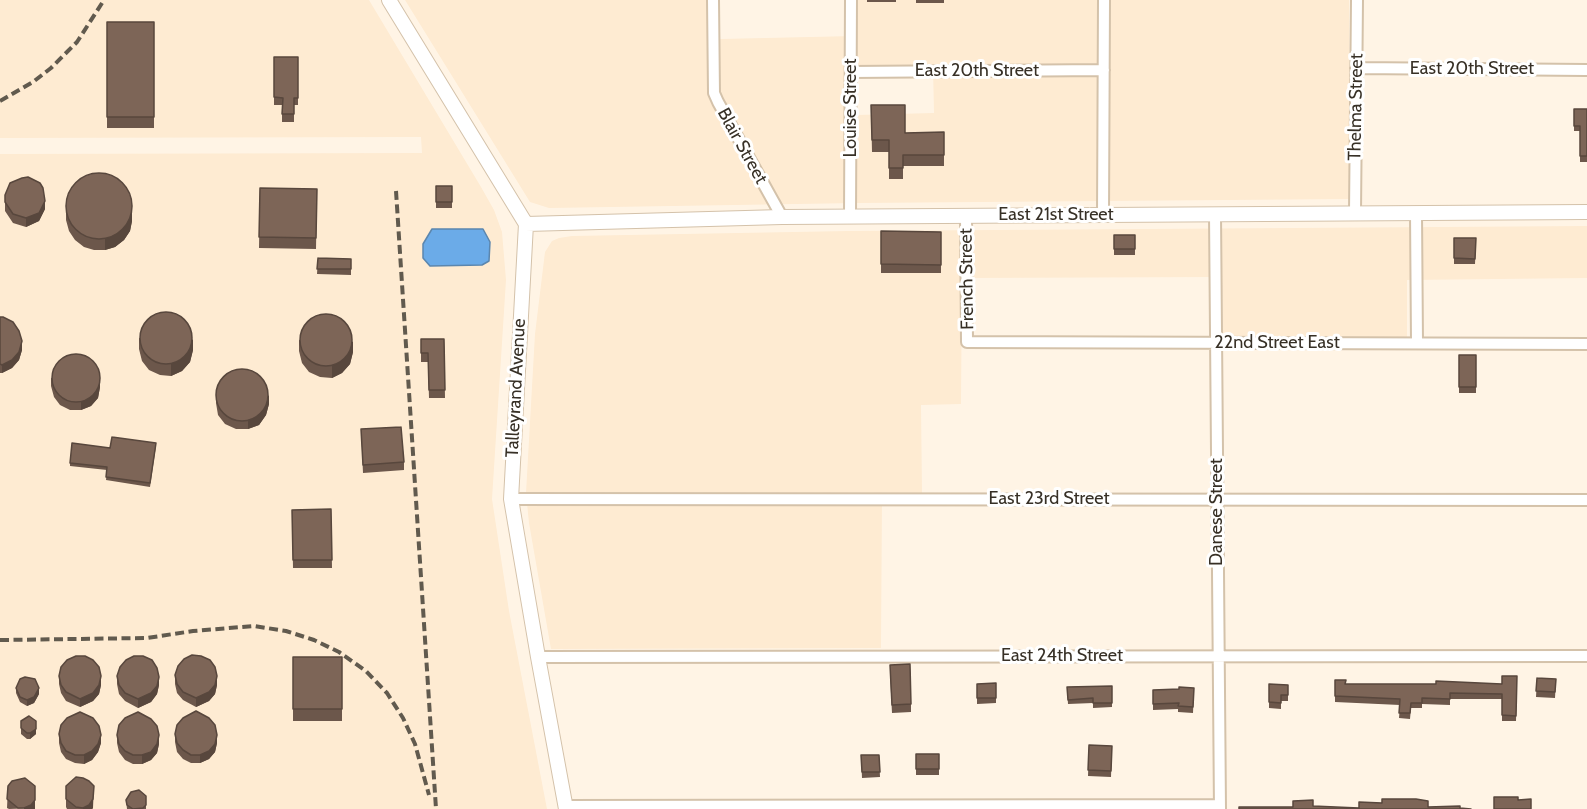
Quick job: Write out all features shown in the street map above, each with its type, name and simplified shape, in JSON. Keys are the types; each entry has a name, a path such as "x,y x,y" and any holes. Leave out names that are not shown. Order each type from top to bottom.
{"main road":[{"path":"389,0 526,224"},
{"name":"East 21st Street","path":"526,224 782,217 1587,212"},
{"name":"Talleyrand Avenue","path":"526,224 512,499 566,808"}],"street":[{"name":"Blair Street","path":"713,0 714,93 782,217"},
{"name":"Louise Street","path":"850,217 851,0"},
{"path":"1102,215 1104,0"},
{"name":"Thelma Street","path":"1355,213 1357,0"},
{"name":"East 20th Street","path":"1356,68 1587,70"},
{"name":"East 20th Street","path":"851,72 1104,70"},
{"path":"1416,213 1417,343"},
{"name":"Danese Street","path":"1215,214 1220,807"},
{"name":"French Street","path":"966,216 968,342"},
{"name":"22nd Street East","path":"968,342 1587,344"},
{"name":"East 23rd Street","path":"512,499 1587,500"},
{"name":"East 24th Street","path":"538,657 1587,656"},
{"path":"566,808 1220,807"}],"shaded area":[{"path":"0,0 369,0 481,187 494,210 502,232 506,280 492,499 509,611 547,809 0,809 0,154 422,153 421,137 0,138"},
{"path":"405,0 718,0 720,39 855,36 857,0 1349,0 1350,199 549,208 530,202","holes":["855,67 933,67 934,113 856,115"]},
{"path":"1587,226 1587,278 1407,280 1407,338 1223,338 1222,277 962,278 961,404 921,405 922,494 882,494 881,648 551,649 526,493 535,334 545,252 552,241 559,238 849,231"}],"water":[{"path":"432,229 483,229 490,242 489,261 482,265 430,266 423,258 423,244"}],"building":[{"path":"107,22 154,22 154,117 107,117"},
{"path":"274,57 298,57 298,98 294,98 294,114 282,114 283,98 274,97"},
{"path":"871,105 905,105 905,133 944,132 944,155 903,155 903,168 889,168 889,140 872,140"},
{"path":"1574,109 1587,109 1587,156 1580,156 1580,126 1574,126"},
{"path":"99,173 112,176 122,183 129,193 132,206 129,219 122,229 112,236 99,239 86,236 76,229 69,219 66,206 69,193 76,183 86,176"},
{"path":"28,177 40,183 45,201 39,213 26,218 13,214 5,202 5,195 10,183"},
{"path":"436,186 452,186 452,202 436,202"},
{"path":"260,188 317,189 316,238 259,237"},
{"path":"881,231 941,232 941,265 881,264"},
{"path":"1114,235 1135,235 1135,249 1114,249"},
{"path":"1454,238 1476,238 1475,259 1454,258"},
{"path":"318,258 351,259 351,269 317,269"},
{"path":"161,312 171,312 181,316 188,323 192,338 188,353 181,360 171,364 161,364 151,360 144,353 140,343 140,333 144,323 151,316"},
{"path":"321,314 331,314 341,318 348,325 352,340 348,355 341,362 331,366 321,366 311,362 304,355 300,345 300,335 304,325 311,318"},
{"path":"0,317 13,322 22,341 19,352 12,360 2,365 0,364"},
{"path":"421,339 444,339 445,390 429,390 428,353 421,353"},
{"path":"76,354 93,361 100,378 93,395 76,402 59,395 52,378 59,361"},
{"path":"1459,355 1476,355 1476,387 1459,387"},
{"path":"237,369 247,369 257,373 264,380 268,395 264,410 257,417 247,421 237,421 227,417 220,410 216,400 216,390 220,380 227,373"},
{"path":"401,427 404,462 363,465 361,429"},
{"path":"112,437 156,443 150,483 106,477 107,467 70,463 72,443 110,448"},
{"path":"331,509 332,560 293,560 292,510"},
{"path":"192,655 210,660 217,676 215,685 209,692 196,698 183,692 177,684 175,675 178,666"},
{"path":"76,656 85,656 93,660 99,667 101,676 99,685 93,693 80,699 66,692 59,676 61,667 67,660"},
{"path":"134,656 143,656 152,660 159,677 157,686 151,693 138,699 125,693 119,685 117,676 120,667"},
{"path":"293,657 342,657 342,709 293,709"},
{"path":"910,664 911,704 892,705 890,665"},
{"path":"1502,676 1517,676 1516,716 1502,715 1502,694 1450,693 1450,699 1422,698 1422,703 1411,703 1410,713 1399,713 1400,699 1335,696 1335,680 1346,680 1345,684 1436,684 1436,681 1502,684"},
{"path":"25,677 35,679 39,688 34,697 27,700 20,697 16,688 20,679"},
{"path":"1537,678 1556,679 1555,692 1536,691"},
{"path":"996,683 996,698 977,698 977,684"},
{"path":"1269,684 1288,685 1288,695 1281,695 1281,703 1269,702"},
{"path":"1112,686 1112,703 1093,703 1093,698 1068,700 1067,687"},
{"path":"1179,687 1194,688 1193,707 1178,706 1179,703 1153,704 1153,690 1179,689"},
{"path":"196,711 209,718 215,725 217,735 215,744 209,751 200,755 191,755 177,743 175,734 177,725 183,718"},
{"path":"80,712 93,718 99,726 101,735 92,751 84,755 75,755 66,751 59,734 61,725 67,718"},
{"path":"138,712 151,719 157,726 159,735 157,744 151,752 133,755 119,744 117,735 119,725 125,718"},
{"path":"29,716 36,721 36,729 27,733 21,728 21,721"},
{"path":"1089,745 1112,746 1111,771 1088,770"},
{"path":"916,754 939,754 939,769 916,769"},
{"path":"861,755 879,755 880,772 862,772"},
{"path":"76,777 89,781 94,786 93,799 83,808 76,807 66,799 66,786"},
{"path":"25,778 35,786 35,800 31,805 18,808 7,799 8,786 12,781"},
{"path":"139,790 146,796 146,805 143,808 133,809 127,805 126,800 131,792"},
{"path":"1494,797 1531,799 1531,809 1494,809"},
{"path":"1382,799 1416,799 1428,801 1428,807 1460,806 1460,808 1471,809 1239,809 1239,807 1293,807 1293,801 1313,800 1313,806 1359,808 1359,802 1382,803"}],"railway":[{"path":"0,101 33,82 51,68 77,42 104,0"},
{"path":"396,191 436,809"},
{"path":"0,640 147,638 193,631 254,626 286,631 314,640 339,652 366,671 387,693 403,718 415,744 429,795"}]}
